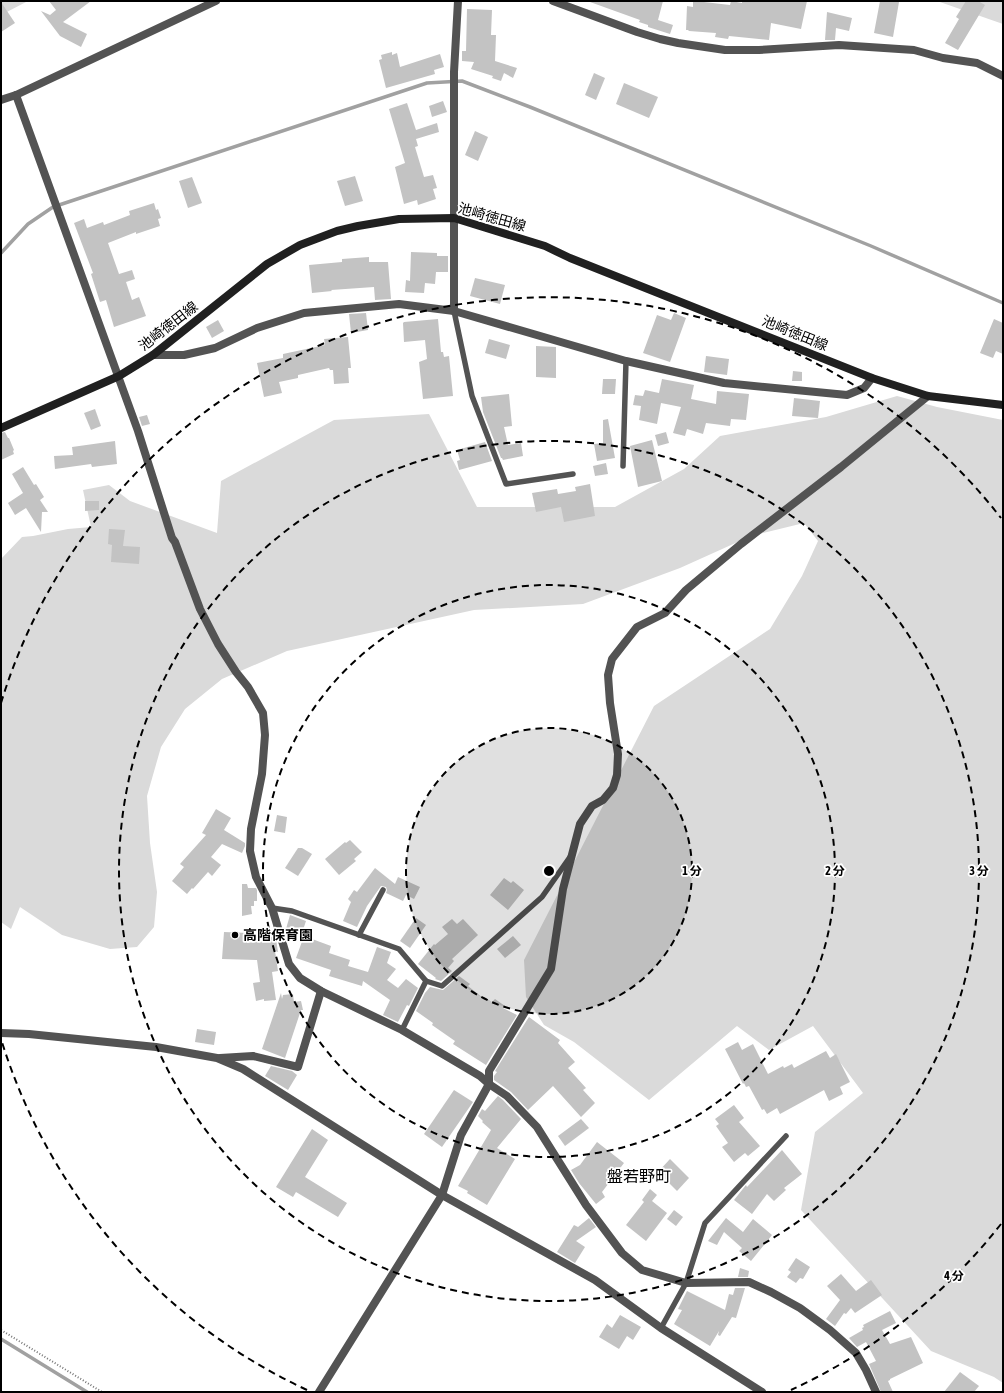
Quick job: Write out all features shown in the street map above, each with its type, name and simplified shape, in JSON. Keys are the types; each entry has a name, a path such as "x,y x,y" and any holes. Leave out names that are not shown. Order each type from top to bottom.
{"main road":[{"name":"池崎徳田線","path":"1,428 119,376 153,355 267,264 300,245 337,231 399,219 454,218 544,246 570,258 872,378 928,396 1003,405"}],"street":[{"path":"1,100 16,95 216,1"},
{"path":"454,312 454,72 458,1"},
{"path":"553,1 637,32 678,44 725,50 839,46 914,50 943,58 976,63 1003,76"},
{"path":"16,95 119,376 172,538 175,542 200,609 218,644 236,672 248,687 263,713 265,734 262,774 251,829 250,851 256,877 272,908 289,964 300,978 402,1030 480,1076 507,1096 537,1127 586,1204 622,1253 642,1270 686,1283 749,1282 800,1308 830,1330 856,1353 876,1392"},
{"path":"153,355 184,355 215,348 257,328 304,313 399,304 454,312 626,361 724,383 847,395 864,388 872,378"},
{"path":"320,1392 442,1195 462,1135 489,1084 489,1071 551,969 563,889 580,824 592,806 603,800 613,788 618,774 618,754 610,703 608,675 612,660 637,627 665,613 686,590 741,544 834,472 928,396"},
{"path":"217,1058 253,1056 298,1067 321,990"},
{"path":"1,1033 29,1034 156,1047 217,1058 243,1069 442,1195 595,1280 661,1328 762,1392"}],"lane":[{"path":"454,312 472,396 506,484 573,474"},
{"path":"623,466 626,361"},
{"path":"272,908 292,911 399,949 426,981 442,986 542,897 572,854"},
{"path":"359,935 383,890"},
{"path":"402,1030 426,981"},
{"path":"661,1328 686,1283 705,1223 786,1136"}],"path":[{"path":"1,1330 102,1392"}],"shaded area":[{"path":"1,1 28,1 1,15"},
{"path":"937,1 1003,1 1003,24"},
{"path":"897,396 937,407 1003,420 1003,1383 994,1377 931,1351 801,1210 815,1132 863,1093 813,1026 769,1050 737,1026 649,1100 574,1042 544,1025 526,997 524,960 654,706 770,629 802,576 818,541 804,523 751,536 680,568 583,604 474,610 287,651 222,679 185,709 161,747 147,796 150,843 157,892 154,927 137,947 110,949 62,935 20,907 11,929 1,922 1,559 22,537 68,529 91,527 83,490 109,485 130,501 217,533 221,481 334,420 429,414 477,507 615,507 684,469 720,436 826,417"}],"building":[{"path":"49,1 91,1 63,22 87,34 81,47 60,36 41,11 50,15 56,10"},
{"path":"590,1 663,1 658,20 673,25 670,34 648,27 648,25 639,22 640,20"},
{"path":"693,1 730,5 731,1 742,3 742,1 807,1 801,29 771,23 769,40 729,36 728,39 715,37 716,33 686,30 687,6 693,7"},
{"path":"880,1 899,2 893,37 874,33"},
{"path":"966,1 978,1 985,5 958,50 945,43 959,19 956,17"},
{"path":"1,2 15,23 1,32"},
{"path":"467,9 492,10 491,35 496,35 495,61 517,68 513,78 504,73 501,81 492,78 493,76 471,69 474,62 462,61 462,51 466,51"},
{"path":"827,12 852,18 849,31 836,28 835,40 825,40"},
{"path":"392,52 392,55 397,53 400,67 440,54 444,67 434,70 435,74 386,88 379,60 382,59 381,55"},
{"path":"594,73 605,78 596,100 585,95"},
{"path":"624,83 658,97 649,118 616,104"},
{"path":"443,101 447,112 432,117 429,106"},
{"path":"407,103 416,130 437,123 439,132 416,139 418,146 415,147 424,177 433,175 437,188 433,189 436,199 418,205 417,200 404,204 395,167 405,163 389,109"},
{"path":"475,131 488,137 478,161 465,155"},
{"path":"355,176 363,201 345,206 337,181"},
{"path":"192,177 202,203 188,208 179,181"},
{"path":"154,203 161,218 158,219 160,226 136,234 136,232 108,243 119,274 132,270 135,279 126,282 132,300 139,297 146,316 114,327 106,300 100,302 91,274 93,273 74,223 84,219 87,228 103,222 104,225 130,215 129,211"},
{"path":"411,252 437,253 437,256 448,256 448,272 436,272 435,284 425,283 424,293 405,292 406,280 410,281"},
{"path":"369,257 369,262 388,262 391,299 375,300 374,287 312,293 309,265 342,262 342,259"},
{"path":"475,278 505,285 500,304 470,296"},
{"path":"366,313 368,330 351,333 349,314"},
{"path":"674,313 686,318 670,362 643,353 657,315 671,320"},
{"path":"438,319 441,352 443,352 444,357 449,356 453,396 423,399 419,362 427,359 425,340 404,342 403,323"},
{"path":"994,319 1003,323 1003,354 996,351 993,358 980,353"},
{"path":"218,320 224,331 212,338 206,327"},
{"path":"348,337 351,368 348,368 349,383 334,384 333,370 330,370 329,368 298,375 298,378 279,382 282,393 264,397 257,363 283,358 283,354 325,345 324,339"},
{"path":"489,339 510,345 506,359 485,353"},
{"path":"536,346 556,347 556,378 536,377"},
{"path":"706,356 729,359 727,375 704,372"},
{"path":"793,371 802,372 802,381 792,381"},
{"path":"603,379 616,379 615,394 602,394"},
{"path":"662,379 694,385 691,399 716,404 717,391 749,394 746,420 731,419 730,426 706,423 703,434 687,429 685,436 673,433 681,407 661,403 657,424 639,420 641,406 633,405 635,395 643,396 645,390 659,393"},
{"path":"509,394 512,426 504,427 508,445 521,443 523,456 503,460 483,412 481,397"},
{"path":"794,398 820,401 818,418 792,416"},
{"path":"95,409 101,426 91,430 84,413"},
{"path":"147,415 150,424 142,426 139,417"},
{"path":"608,419 615,458 597,461 594,444 603,443 603,420"},
{"path":"5,432 14,450 14,454 1,460 1,433"},
{"path":"666,432 669,443 658,446 655,435"},
{"path":"652,440 662,481 638,487 630,446"},
{"path":"115,441 117,464 92,467 91,464 55,469 54,456 73,455 72,447"},
{"path":"485,442 492,461 459,470 457,461 460,460 457,450"},
{"path":"606,463 608,474 595,476 593,466"},
{"path":"23,467 34,485 36,484 44,497 40,500 48,512 42,512 41,532 26,508 15,515 8,503 23,493 12,474"},
{"path":"590,484 595,516 564,522 561,507 536,512 532,493 557,489 558,494 576,491 575,487"},
{"path":"85,501 99,501 99,510 85,511"},
{"path":"109,529 125,530 123,546 140,547 139,564 111,562 112,545 108,544"},
{"path":"216,809 231,818 224,830 245,843 245,846 242,853 222,844 211,857 221,865 212,876 208,872 187,894 172,881 184,867 180,864 206,835 202,833"},
{"path":"277,815 287,817 285,833 274,831"},
{"path":"350,840 362,852 354,859 356,861 339,875 325,859 345,842 346,843"},
{"path":"298,848 302,848 312,854 298,876 285,868"},
{"path":"375,868 395,884 398,877 420,887 414,899 406,895 403,901 386,893 386,887 381,886 367,906 357,927 343,921 351,902 348,899 354,890 357,892"},
{"path":"504,878 511,883 513,881 524,890 508,910 490,895"},
{"path":"242,884 247,884 248,888 256,888 257,901 254,901 254,906 251,906 252,914 242,916"},
{"path":"290,915 306,921 302,933 286,929"},
{"path":"416,918 426,925 410,948 400,941"},
{"path":"452,919 457,924 463,919 478,935 452,959 454,961 448,968 452,971 441,981 435,979 436,978 418,964 434,944 435,945 448,934 442,927"},
{"path":"224,932 248,933 247,943 276,939 278,952 275,951 278,971 272,972 276,1000 264,1001 264,999 256,1001 253,983 260,982 257,960 222,959"},
{"path":"304,936 331,946 329,953 350,960 348,966 368,972 377,947 391,952 387,963 396,969 387,980 398,988 406,979 418,988 409,1006 407,1005 398,1022 383,1015 390,1000 363,981 362,986 329,976 331,970 296,958"},
{"path":"513,936 521,945 505,958 497,949"},
{"path":"459,976 470,984 468,986 483,998 484,997 492,1002 495,999 505,1006 503,1008 517,1015 486,1065 453,1044 455,1041 432,1025 433,1023 416,1011 425,993 430,987 443,990"},
{"path":"281,993 282,999 283,995 293,994 294,1002 301,1001 303,1010 301,1010 285,1058 262,1049"},
{"path":"529,1017 560,1040 558,1043 575,1062 568,1068 586,1088 583,1090 595,1103 581,1117 553,1086 528,1110 511,1092 494,1080 494,1076 497,1072 495,1071"},
{"path":"197,1029 216,1032 214,1045 195,1042"},
{"path":"738,1042 742,1050 753,1044 768,1074 783,1066 784,1068 792,1064 794,1068 826,1051 830,1058 836,1054 850,1082 840,1087 843,1094 829,1101 824,1090 780,1114 777,1108 767,1114 764,1109 762,1110 749,1086 746,1087 744,1083 743,1084 725,1049"},
{"path":"271,1066 292,1071 297,1075 288,1090 265,1076"},
{"path":"454,1090 473,1102 442,1147 424,1134"},
{"path":"498,1096 521,1119 497,1148 515,1159 487,1205 467,1193 468,1191 458,1186 491,1130 478,1116 482,1109 485,1111"},
{"path":"734,1105 744,1118 739,1122 760,1146 748,1156 745,1153 734,1162 722,1147 728,1143 716,1126 719,1124 715,1119"},
{"path":"581,1119 589,1128 565,1146 558,1136"},
{"path":"312,1129 328,1140 305,1177 347,1203 338,1217 296,1192 293,1197 276,1187"},
{"path":"597,1142 624,1163 602,1192 605,1197 596,1204 579,1183 571,1170 580,1165"},
{"path":"782,1150 802,1174 784,1188 786,1190 774,1201 767,1194 752,1214 734,1200 746,1185 747,1187"},
{"path":"670,1159 689,1178 677,1191 658,1172"},
{"path":"650,1189 657,1195 652,1201 667,1213 646,1241 626,1225 644,1202 642,1200"},
{"path":"674,1210 683,1217 676,1226 667,1219"},
{"path":"589,1218 596,1227 576,1241 585,1247 575,1263 557,1252 574,1225 578,1227"},
{"path":"726,1218 743,1232 753,1219 772,1235 751,1261 739,1251 742,1248 724,1232 717,1245 708,1241"},
{"path":"796,1258 810,1267 803,1279 800,1278 796,1283 787,1277 791,1272 788,1270"},
{"path":"740,1268 749,1271 748,1277 738,1277"},
{"path":"841,1274 856,1291 871,1280 882,1295 855,1313 851,1308 846,1314 844,1313 835,1326 826,1319 840,1300 827,1286"},
{"path":"735,1288 745,1288 736,1318 732,1317 720,1336 718,1335 719,1331 710,1346 674,1324 682,1310 678,1309 687,1291 725,1310 729,1294 733,1295"},
{"path":"890,1311 896,1323 882,1330 890,1344 911,1337 923,1363 890,1379 888,1381 893,1392 881,1392 869,1364 876,1361 866,1342 857,1347 849,1338 863,1330 863,1325"},
{"path":"620,1315 641,1327 633,1340 627,1336 619,1349 599,1337 607,1324 612,1328"},
{"path":"960,1372 979,1386 974,1392 944,1392"}],"waterway":[{"path":"1,253 28,224 53,207 427,83 462,81 530,107 871,246 1003,303"},
{"path":"1,1339 87,1392"}],"place":[{"name":"高階保育園","path":"235,935"}],"district":[{"name":"盤若野町","path":"639,1176"}]}
